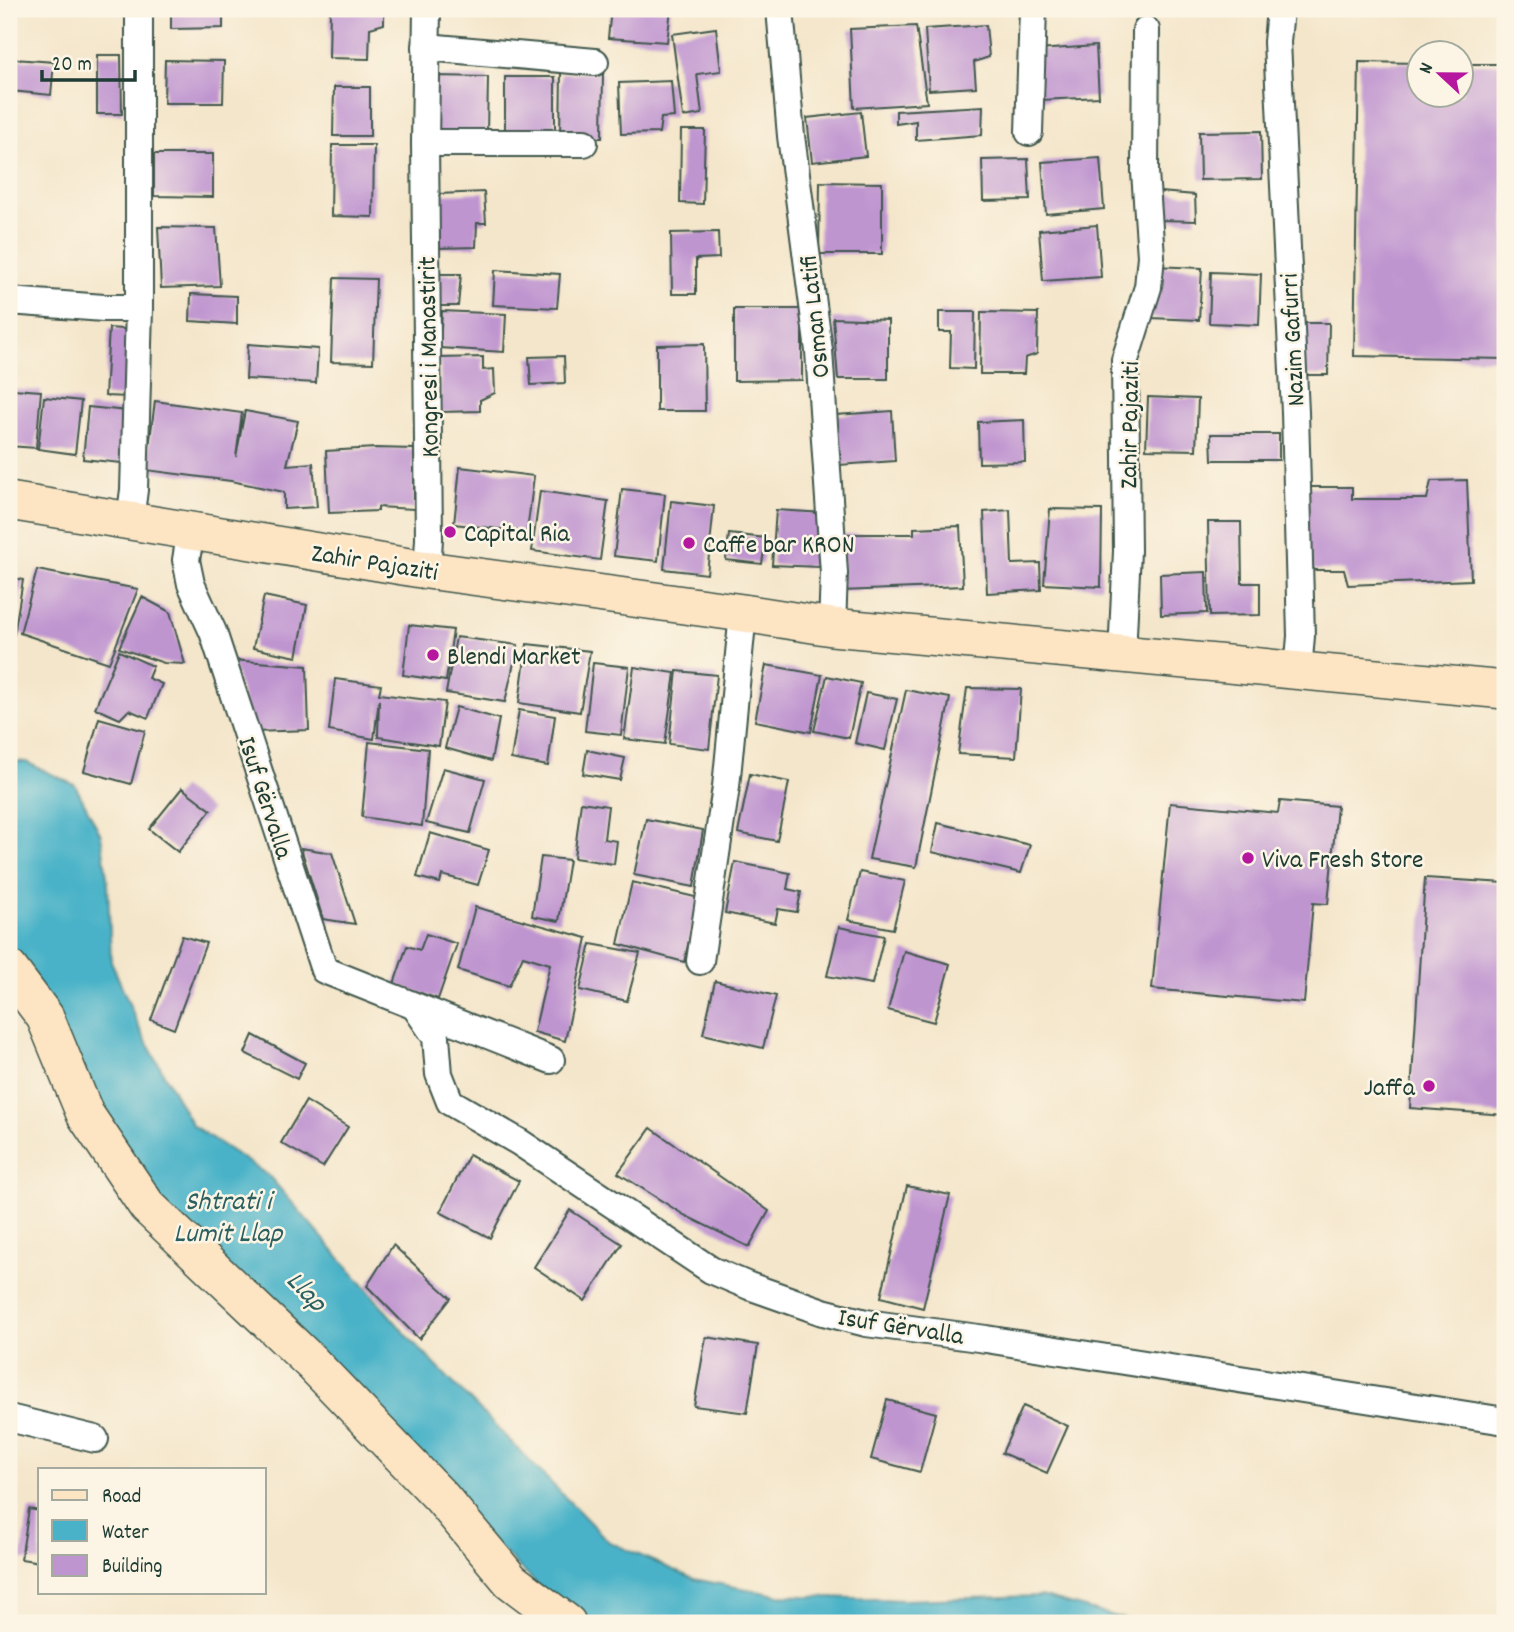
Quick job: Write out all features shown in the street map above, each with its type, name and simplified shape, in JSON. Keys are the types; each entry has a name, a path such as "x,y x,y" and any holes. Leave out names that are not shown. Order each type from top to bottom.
{"main road":[{"name":"Zahir Pajaziti","path":"9,501 426,570 832,627 1505,690"},
{"path":"9,970 45,1017 85,1114 147,1206 330,1382 442,1499 511,1581 567,1623"}],"street":[{"path":"130,520 134,491 139,308 139,9"},
{"name":"Kongresi i Manastirit","path":"426,570 429,540 425,143 427,9"},
{"name":"Osman Latifi","path":"780,9 791,136 819,351 834,573 832,627"},
{"path":"1030,132 1032,9"},
{"name":"Nazim Gafurri","path":"1280,9 1277,42 1295,412 1301,636 1298,671"},
{"name":"Zahir Pajaziti","path":"1122,655 1127,538 1125,360 1148,287 1151,256 1145,172 1146,30"},
{"path":"426,47 595,62"},
{"path":"425,143 584,143"},
{"path":"9,301 139,308"},
{"name":"Isuf Gërvalla","path":"191,530 186,560 191,584 213,632 324,971 551,1060"},
{"path":"700,961 726,787 743,613"},
{"name":"Isuf Gërvalla","path":"416,1008 436,1037 439,1074 450,1102 519,1142 711,1270 749,1286 823,1312 866,1323 986,1339 1505,1421"},
{"path":"9,1418 95,1439"}],"water":[{"name":"Shtrati i Lumit Llap","path":"9,761 26,762 75,785 101,835 108,884 111,961 141,1032 192,1125 269,1176 411,1340 609,1542 694,1579 777,1595 903,1600 1041,1596 1139,1623 578,1623 111,1180 12,971 9,935"}],"building":[{"path":"171,9 223,9 223,28 171,29"},
{"path":"330,9 384,9 384,24 370,28 369,59 329,58"},
{"path":"611,9 671,9 667,42 608,38"},
{"path":"1200,9 1251,9 1250,13"},
{"path":"986,25 989,57 974,62 976,87 929,90 925,29"},
{"path":"916,26 927,103 854,108 850,29"},
{"path":"716,28 721,71 697,74 702,114 683,117 672,34"},
{"path":"1096,46 1099,97 1041,100 1037,50"},
{"path":"97,55 121,55 122,114 97,114"},
{"path":"14,59 54,62 51,95 11,91"},
{"path":"165,60 224,61 223,103 164,103"},
{"path":"1359,62 1406,63 1406,108 1476,108 1476,64 1505,64 1505,359 1354,356"},
{"path":"561,73 603,73 602,138 560,138"},
{"path":"435,76 488,77 487,134 434,133"},
{"path":"505,77 555,77 555,134 505,135"},
{"path":"671,81 674,117 661,118 659,133 621,134 619,83"},
{"path":"334,87 370,87 370,136 333,136"},
{"path":"983,106 982,135 916,140 916,121 896,124 896,111"},
{"path":"861,112 866,156 812,162 807,118"},
{"path":"681,130 705,130 703,204 680,203"},
{"path":"1261,131 1262,179 1200,180 1199,132"},
{"path":"332,145 374,145 373,217 331,216"},
{"path":"154,154 213,154 213,197 154,196"},
{"path":"1100,158 1104,209 1046,214 1042,162"},
{"path":"1028,159 1030,200 983,201 982,160"},
{"path":"820,182 882,183 882,254 819,254"},
{"path":"484,192 486,223 477,223 476,247 437,248 438,194"},
{"path":"1160,192 1195,195 1196,221 1161,220"},
{"path":"1097,225 1101,277 1043,281 1039,230"},
{"path":"158,227 216,228 220,286 161,288"},
{"path":"718,232 719,258 696,259 696,294 672,294 671,233"},
{"path":"1152,266 1202,268 1199,320 1150,318"},
{"path":"495,270 560,274 557,308 493,305"},
{"path":"1211,272 1261,274 1259,325 1209,323"},
{"path":"437,274 461,274 458,306 437,306"},
{"path":"334,278 376,279 373,363 331,362"},
{"path":"191,294 237,296 237,324 190,321"},
{"path":"734,309 802,309 802,380 734,381"},
{"path":"442,311 506,314 504,352 440,348"},
{"path":"939,312 975,312 974,369 950,368 951,332 939,332"},
{"path":"981,312 1038,313 1037,354 1025,358 1024,374 980,374"},
{"path":"833,318 888,320 888,379 838,379"},
{"path":"1304,323 1329,323 1328,375 1303,375"},
{"path":"109,328 134,330 130,397 105,396"},
{"path":"248,344 318,349 316,383 246,379"},
{"path":"704,344 705,411 657,411 657,345"},
{"path":"564,356 565,383 531,385 529,357"},
{"path":"483,357 483,370 494,369 495,393 480,400 480,411 441,412 440,358"},
{"path":"13,389 41,391 36,448 9,446"},
{"path":"44,397 81,401 75,454 38,449"},
{"path":"1148,397 1198,399 1196,450 1146,449"},
{"path":"155,401 242,413 236,457 245,411 298,421 287,465 313,463 317,507 284,509 284,492 231,481 146,470"},
{"path":"88,407 127,411 121,463 83,459"},
{"path":"892,411 895,461 839,465 836,415"},
{"path":"1024,420 1025,462 979,463 978,422"},
{"path":"1211,434 1279,434 1279,460 1212,460"},
{"path":"414,449 414,509 378,507 378,511 329,513 326,451"},
{"path":"460,467 534,476 527,532 454,524"},
{"path":"1467,480 1471,580 1348,585 1344,570 1304,570 1304,487 1352,487 1352,499 1427,499 1431,481"},
{"path":"622,489 665,494 658,561 614,556"},
{"path":"540,491 608,501 600,560 532,551"},
{"path":"671,501 714,506 707,574 664,569"},
{"path":"1050,509 1102,510 1101,587 1044,584"},
{"path":"776,510 824,513 820,567 772,565"},
{"path":"1010,510 1012,564 1040,563 1041,590 987,593 984,512"},
{"path":"1208,522 1241,522 1242,583 1260,583 1260,615 1210,616"},
{"path":"960,526 963,586 842,591 842,534 914,534 914,528"},
{"path":"1503,532 1505,592 1501,592"},
{"path":"729,534 766,538 762,564 726,560"},
{"path":"37,570 138,589 109,663 20,633"},
{"path":"1206,572 1207,613 1161,615 1160,574"},
{"path":"9,577 23,580 14,635 9,634"},
{"path":"264,596 307,605 297,657 253,648"},
{"path":"142,597 170,612 185,664 164,663 119,648"},
{"path":"409,625 453,630 446,681 403,675"},
{"path":"456,637 518,645 505,702 446,693"},
{"path":"527,644 590,651 580,712 519,703"},
{"path":"119,651 153,666 148,678 162,684 148,718 129,710 120,719 95,708"},
{"path":"232,660 307,666 309,730 253,732"},
{"path":"593,663 629,667 621,735 585,731"},
{"path":"766,665 822,675 811,732 755,721"},
{"path":"634,667 675,673 665,744 624,739"},
{"path":"677,671 717,675 709,749 669,744"},
{"path":"827,676 861,683 849,738 814,731"},
{"path":"335,679 381,685 379,694 445,702 439,746 378,737 379,700 374,739 329,731"},
{"path":"967,688 1021,689 1016,757 958,754"},
{"path":"906,690 950,698 916,867 869,859"},
{"path":"866,693 897,699 885,750 855,743"},
{"path":"456,707 499,719 491,761 445,748"},
{"path":"519,710 555,716 548,766 511,759"},
{"path":"99,718 145,731 131,784 84,771"},
{"path":"369,742 428,749 422,826 362,817"},
{"path":"587,750 625,758 620,780 583,774"},
{"path":"443,768 485,779 470,833 426,823"},
{"path":"750,774 789,782 777,841 738,833"},
{"path":"182,788 211,810 178,852 149,829"},
{"name":"Viva Fresh Store","path":"1280,801 1337,806 1328,904 1313,903 1304,1003 1152,989 1170,803 1278,813"},
{"path":"581,802 608,806 604,839 617,841 614,864 574,858"},
{"path":"646,819 703,830 694,887 634,875"},
{"path":"938,823 1030,845 1021,873 932,852"},
{"path":"430,833 489,850 478,885 442,875 440,883 417,877"},
{"path":"301,848 332,853 355,924 323,919"},
{"path":"541,857 569,860 559,921 532,916"},
{"path":"735,862 790,873 787,889 801,892 797,912 778,909 775,923 725,913"},
{"path":"860,872 905,881 893,929 848,920"},
{"path":"1425,878 1505,883 1505,1115 1410,1108"},
{"path":"632,882 699,898 684,962 618,944"},
{"path":"475,907 587,938 565,1041 534,1032 550,964 523,956 509,986 458,970"},
{"path":"839,927 884,936 872,984 827,976"},
{"path":"426,934 457,944 438,999 394,984 407,946 420,950"},
{"path":"182,936 206,943 174,1029 151,1020"},
{"path":"591,944 640,953 627,1001 580,990"},
{"path":"904,951 950,964 934,1022 888,1010"},
{"path":"715,981 776,996 763,1048 703,1034"},
{"path":"253,1035 305,1063 297,1079 245,1053"},
{"path":"306,1101 348,1127 323,1167 281,1143"},
{"path":"651,1128 769,1211 749,1247 684,1215 618,1173"},
{"path":"469,1155 519,1181 490,1238 440,1212"},
{"path":"907,1186 950,1195 923,1308 881,1297"},
{"path":"570,1210 622,1244 585,1301 534,1267"},
{"path":"393,1245 451,1298 419,1339 367,1286"},
{"path":"706,1337 758,1345 747,1413 694,1406"},
{"path":"887,1400 936,1413 920,1472 871,1459"},
{"path":"1023,1406 1068,1426 1047,1473 1002,1453"},
{"path":"29,1509 38,1511 38,1562 21,1559"}],"place":[{"name":"Capital Ria","path":"450,532"},
{"name":"Caffe bar KRON","path":"689,543"},
{"name":"Blendi Market","path":"433,655"},
{"name":"Viva Fresh Store","path":"1248,858"},
{"name":"Jaffa","path":"1429,1086"}],"water label":[{"name":"Llap","path":"308,1290"}]}
